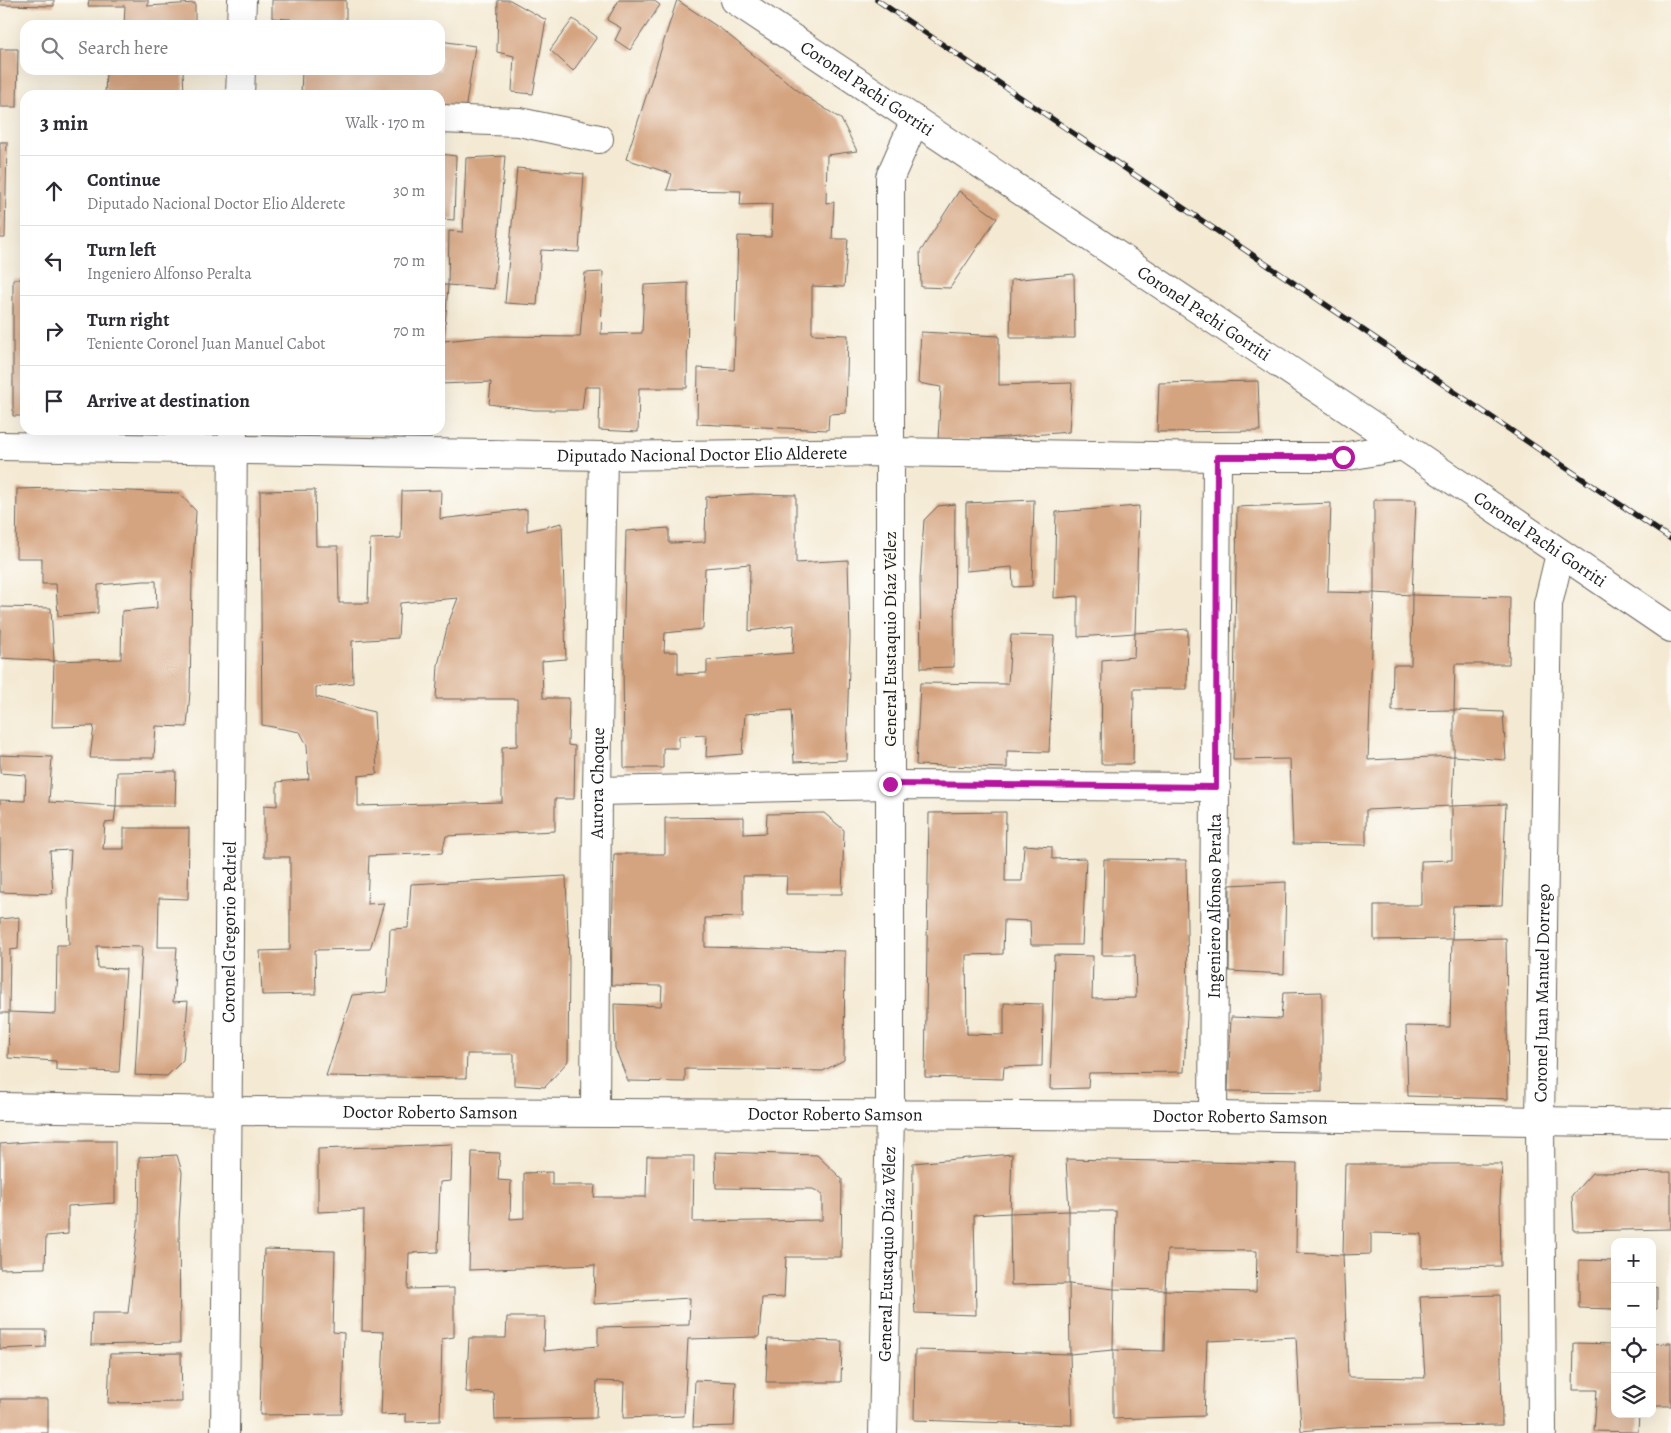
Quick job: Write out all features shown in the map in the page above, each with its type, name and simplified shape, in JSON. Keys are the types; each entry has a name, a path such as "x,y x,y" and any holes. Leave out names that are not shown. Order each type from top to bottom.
{"street":[{"path":"242,0 242,20"},
{"name":"Coronel Pachi Gorriti","path":"735,0 1403,446 1671,628"},
{"path":"240,90 241,75"},
{"path":"445,119 519,122 599,139"},
{"name":"General Eustaquio Díaz Vélez","path":"883,1433 890,1115 890,177 915,120"},
{"name":"Diputado Nacional Doctor Elio Alderete","path":"0,446 233,440 603,456 890,452 1343,457 1403,446"},
{"name":"Coronel Gregorio Pedriel","path":"226,1433 233,440"},
{"name":"Aurora Choque","path":"594,1111 603,456"},
{"name":"Ingeniero Alfonso Peralta","path":"1213,1116 1217,457"},
{"name":"Coronel Juan Manuel Dorrego","path":"1542,1433 1540,1121 1548,604 1560,554"},
{"path":"597,791 890,784 1216,787"},
{"name":"Doctor Roberto Samson","path":"0,1107 228,1111 594,1111 890,1115 1213,1116 1671,1123"}],"building":[{"path":"0,0 54,0 54,6 0,5"},
{"path":"89,0 148,0 148,6 195,3 195,20 124,20 125,6 88,6"},
{"path":"272,0 346,0 346,20 272,18"},
{"path":"498,0 510,0 546,20 533,94 512,92 514,56 497,52"},
{"path":"619,0 653,0 660,5 630,50 615,40 621,28 607,20"},
{"path":"677,0 721,29 801,93 841,119 857,151 827,155 826,203 834,202 832,239 848,239 844,287 812,286 812,334 848,335 846,413 829,414 828,430 697,424 698,368 734,370 738,236 771,237 772,204 740,205 741,191 667,190 672,174 626,159"},
{"path":"573,19 597,37 573,71 550,50"},
{"path":"445,42 475,46 465,111 445,109 445,90 301,90 302,75 445,75"},
{"path":"0,49 18,49 17,107 0,107"},
{"path":"106,75 183,75 184,90 105,90"},
{"path":"0,142 7,142 5,238 0,238"},
{"path":"445,155 456,156 454,220 445,219"},
{"path":"505,156 494,289 448,285 449,231 463,232 466,158"},
{"path":"517,168 584,174 579,252 541,250 537,305 505,303"},
{"path":"959,191 997,218 950,288 921,287 920,252"},
{"path":"603,272 601,334 642,333 644,285 688,283 687,388 639,388 638,432 599,430 600,387 585,387 582,410 534,410 489,404 491,382 445,384 445,341 493,336 580,337 585,273"},
{"path":"1074,274 1075,338 1010,338 1011,280"},
{"path":"13,279 20,279 20,416 13,416"},
{"path":"445,285 448,285 445,327"},
{"path":"921,332 999,336 999,385 1072,383 1069,432 982,439 938,440 941,387 918,383"},
{"path":"1258,381 1260,431 1157,432 1159,383"},
{"path":"57,488 179,493 196,511 192,580 190,692 187,727 156,726 154,758 90,758 94,726 52,727 54,661 121,659 122,611 157,608 156,581 144,581 98,585 98,613 58,616 56,584 42,584 42,558 16,558 17,489"},
{"path":"315,490 316,546 338,546 339,603 368,603 370,539 401,538 402,491 441,490 440,519 527,509 527,531 562,523 566,659 542,661 543,698 569,698 568,745 575,746 574,799 555,799 555,831 446,836 442,853 369,856 367,904 384,903 370,949 315,950 316,994 262,995 260,951 290,950 290,857 264,857 264,805 277,806 277,782 309,779 307,745 300,732 262,725 260,491","holes":["458,598 448,624 438,665 436,699 517,699 517,746 502,747 502,802 358,806 358,776 377,774 374,712 316,697 316,687 353,683 352,641 398,638 400,603"]},
{"path":"752,494 796,495 796,563 848,560 850,637 846,760 794,762 791,710 745,714 742,754 706,757 707,735 679,736 679,748 663,748 663,768 624,768 623,653 626,531 669,528 669,543 705,542 706,497","holes":["750,564 749,631 794,625 793,653 707,660 707,673 678,674 678,652 664,652 665,633 703,629 705,568"]},
{"path":"1034,500 1032,586 1013,587 1012,567 966,571 966,503"},
{"path":"1374,500 1416,500 1412,595 1374,593"},
{"path":"1331,503 1328,592 1374,593 1368,760 1454,756 1452,806 1366,810 1366,845 1293,844 1290,759 1233,760 1237,507"},
{"path":"955,504 954,667 921,668 920,579 924,520 938,506"},
{"path":"1139,506 1135,633 1078,637 1078,596 1054,598 1056,512"},
{"path":"1412,595 1510,597 1509,664 1455,664 1454,710 1392,711 1393,665 1411,665"},
{"path":"0,607 51,608 54,661 0,658"},
{"path":"1188,629 1187,689 1134,689 1133,764 1101,764 1102,660 1134,657 1135,633"},
{"path":"1011,635 1054,636 1049,752 1007,751 1007,768 916,765 920,683 1008,684"},
{"path":"1454,710 1503,712 1506,760 1454,756"},
{"path":"0,755 52,757 49,802 116,806 114,822 105,823 103,849 124,849 124,828 189,828 188,899 159,898 158,947 177,947 173,1002 188,1001 183,1060 167,1076 135,1075 142,947 97,946 98,968 126,969 119,1072 56,1070 56,1061 8,1058 9,1013 0,1013 0,919 19,917 18,949 10,950 9,1012 56,1014 57,945 69,945 68,896 71,850 50,851 53,894 0,892 0,800 25,801 26,775 0,773"},
{"path":"176,771 175,806 116,806 117,772"},
{"path":"1506,804 1502,905 1453,906 1452,939 1374,940 1374,905 1421,905 1421,861 1452,860 1452,806"},
{"path":"1006,812 1005,881 1022,881 1024,845 1052,847 1052,859 1086,858 1082,945 1031,945 1030,921 1004,920 1003,954 966,955 967,1034 1004,1035 1004,1003 1043,1004 1042,1066 1004,1067 1003,1079 925,1077 929,813"},
{"path":"824,813 844,830 842,894 786,894 787,876 743,876 743,917 705,918 705,947 845,951 844,1060 823,1071 685,1069 685,1082 628,1081 615,1048 614,1004 661,1006 662,986 611,985 614,854 665,854 665,818 744,817 744,834 766,833 767,814"},
{"path":"1104,859 1186,860 1188,997 1184,1072 1089,1073 1088,1088 1050,1089 1054,955 1093,956 1092,999 1136,998 1135,955 1102,955"},
{"path":"566,876 569,962 568,1061 545,1087 514,1085 514,1054 467,1054 466,1078 326,1076 352,995 387,992 390,929 408,928 411,884"},
{"path":"1286,882 1284,974 1229,971 1230,885"},
{"path":"1506,938 1508,1099 1408,1096 1406,1026 1450,1027 1452,939"},
{"path":"1322,992 1322,1092 1228,1091 1231,1017 1281,1019 1283,993"},
{"path":"42,1141 115,1141 115,1203 68,1206 68,1234 46,1236 45,1268 0,1269 0,1144"},
{"path":"452,1144 451,1181 440,1182 438,1252 409,1253 408,1289 454,1288 454,1337 442,1339 440,1421 406,1422 406,1414 381,1415 384,1332 362,1331 364,1210 318,1212 318,1149"},
{"path":"472,1152 500,1153 498,1180 511,1181 510,1219 524,1218 524,1173 552,1172 552,1185 595,1185 594,1197 646,1197 647,1156 694,1156 693,1222 822,1220 822,1194 813,1189 716,1188 715,1152 817,1155 842,1179 841,1257 786,1257 784,1297 762,1298 759,1337 688,1339 684,1416 623,1418 624,1382 597,1381 596,1418 495,1420 494,1393 466,1392 469,1338 506,1338 507,1317 545,1317 544,1351 598,1346 598,1327 689,1325 690,1298 594,1304 595,1265 469,1270"},
{"path":"1012,1154 1010,1213 974,1215 976,1315 915,1313 912,1267 913,1163"},
{"path":"177,1155 182,1172 179,1222 180,1343 91,1345 92,1313 128,1313 138,1224 139,1157"},
{"path":"1066,1159 1297,1164 1296,1253 1343,1255 1348,1377 1425,1378 1420,1297 1500,1295 1502,1425 1347,1427 1301,1431 1296,1337 1207,1341 1204,1416 1113,1419 1113,1350 1164,1351 1165,1290 1114,1289 1116,1211 1069,1211","holes":["1167,1250 1257,1251 1256,1292 1165,1290"]},
{"path":"1345,1164 1502,1164 1500,1200 1501,1266 1422,1268 1422,1234 1371,1233 1371,1254 1343,1255"},
{"path":"1671,1172 1671,1229 1574,1231 1572,1195 1592,1173"},
{"path":"1069,1211 1069,1284 1011,1285 1010,1213"},
{"path":"264,1249 335,1251 333,1332 344,1333 342,1414 260,1415"},
{"path":"1579,1260 1611,1261 1611,1309 1579,1308"},
{"path":"1069,1284 1114,1289 1113,1350 1070,1354"},
{"path":"1657,1287 1657,1309 1656,1309"},
{"path":"0,1330 46,1330 45,1347 0,1349"},
{"path":"768,1339 842,1341 841,1382 766,1382"},
{"path":"1574,1343 1611,1344 1611,1418 1639,1418 1638,1432 1594,1431 1597,1390 1573,1390"},
{"path":"1671,1343 1671,1406 1656,1406 1656,1344"},
{"path":"915,1350 1070,1354 1072,1425 914,1420"},
{"path":"181,1353 182,1402 108,1403 110,1354"},
{"path":"695,1380 736,1382 734,1426 693,1427"},
{"path":"0,1399 48,1399 48,1433 0,1433"}],"railway":[{"path":"877,0 1671,539"}],"route":[{"path":"890,784 1216,787 1217,457 1343,457"}]}
